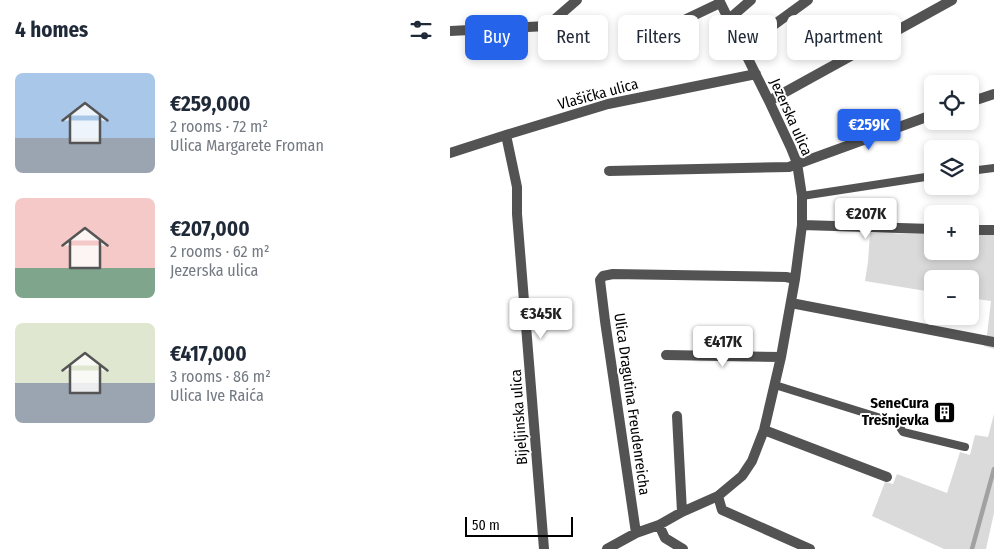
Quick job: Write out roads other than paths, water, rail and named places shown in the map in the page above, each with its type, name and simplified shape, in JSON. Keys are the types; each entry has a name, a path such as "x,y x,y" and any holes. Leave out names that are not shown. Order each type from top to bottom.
{"street":[{"path":"450,31 547,26 577,0"},
{"path":"733,15 751,0"},
{"path":"777,23 808,0"},
{"path":"768,100 952,0"},
{"path":"694,15 720,2"},
{"name":"Jezerska ulica","path":"720,2 726,15"},
{"name":"Jezerska ulica","path":"607,549 636,533 718,496 742,476 752,461 764,430 781,357 795,279 802,225 802,196 797,164 791,148 748,60"},
{"name":"Vlašička ulica","path":"450,153 608,104 756,74"},
{"path":"979,99 994,94"},
{"path":"609,171 789,166 924,118"},
{"name":"Bijeljinska ulica","path":"506,135 517,187 517,214 544,549"},
{"path":"802,225 924,229"},
{"path":"979,230 994,230"},
{"name":"Ulica Dragutina Freudenreicha","path":"636,533 600,280 603,276 613,274 786,277 795,279"},
{"path":"791,302 994,342"},
{"path":"666,355 781,357"},
{"path":"677,416 682,512"},
{"path":"764,430 887,477"},
{"path":"718,496 722,510 810,549"},
{"path":"658,524 665,538 683,549"}],"lane":[{"path":"979,170 994,168"},
{"path":"802,196 924,177"},
{"path":"775,385 897,423 903,432 965,447"}],"waterway":[{"path":"972,549 994,469"}],"place":[{"name":"SeneCura Trešnjevka","path":"945,412"}]}
